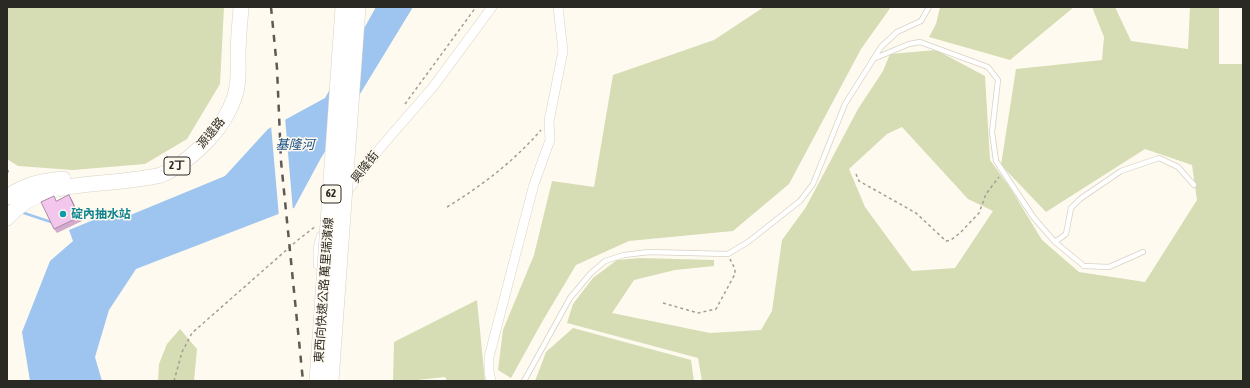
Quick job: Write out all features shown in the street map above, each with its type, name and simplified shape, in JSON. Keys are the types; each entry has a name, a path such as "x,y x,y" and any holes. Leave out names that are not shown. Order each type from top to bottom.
{"highway":[{"name":"東西向快速公路 萬里瑞濱線","path":"318,381 344,7"},
{"name":"東西向快速公路 萬里瑞濱線","path":"330,381 357,7"}],"main road":[{"name":"源遠路","path":"7,196 22,187 44,181 122,174 156,169 182,155 204,133 220,112 228,89 231,54 232,7"},
{"name":"源遠路","path":"7,218 33,197 48,191 160,175 177,166 196,152 218,129 228,110 237,86 241,7"}],"street":[{"name":"興隆街","path":"318,381 315,370 318,249 325,219 381,147 433,87 492,7"},
{"path":"491,381 489,372 489,357 534,184 550,140 549,121 563,50 558,7"}],"lane":[{"path":"524,381 570,298 591,274 605,261 624,255 649,252 728,254 748,242 800,201 813,184 845,104 873,59 881,47 897,32 921,21 929,7"},
{"path":"873,59 909,44 920,42 988,67 998,80 992,132 996,160 1034,218 1055,242 1084,266 1109,266 1143,252"},
{"path":"1055,242 1066,234 1071,208 1080,199 1121,172 1159,158 1178,167 1194,185"}],"path":[{"path":"447,207 478,188 525,148 549,121"},
{"path":"856,174 859,181 916,213 946,241 951,240 960,233 979,213 986,194 1003,170"},
{"path":"174,381 182,352 192,333 325,219"},
{"path":"663,303 698,313 716,308 735,274 735,268 728,254"}],"green space":[{"path":"7,7 224,7 220,84 187,139 145,164 73,170 18,166 7,159"},
{"path":"764,7 891,7 861,49 789,184 733,231 629,241 576,265 511,378 498,370 503,330 534,255 552,181 594,187 613,75 714,40"},
{"path":"940,7 1074,7 1010,60 929,37 936,24"},
{"path":"1092,7 1115,7 1131,41 1188,49 1190,7 1219,7 1219,64 1243,64 1243,381 702,381 698,358 567,323 573,304 593,278 617,260 640,258 714,260 714,266 675,270 634,280 612,313 710,333 761,330 772,311 782,240 806,207 858,109 883,71 890,54 936,50 985,76 990,160 1011,189 1042,240 1079,272 1145,282 1197,200 1192,165 1145,149 1046,212 1001,165 1016,69 1102,60 1104,37","holes":["902,127 968,199 993,211 955,268 912,271 865,207 849,169 887,134"]},
{"path":"477,300 485,381 447,381 445,377 393,381 394,342"},
{"path":"573,328 691,360 694,381 535,381 546,352"},
{"path":"180,329 197,349 194,381 158,381 159,364 167,344"}],"water":[{"name":"基隆河","path":"376,7 413,7 321,158 294,208 136,269 109,310 95,357 102,381 30,381 22,332 50,261 73,241 69,230 120,209 128,216 225,176 268,129 325,98"}],"pier":[{"path":"285,118 293,211 279,217 271,125"}],"building":[{"name":"碇內抽水站","path":"69,195 79,217 54,229 41,202 54,196 56,201"}],"waterway":[{"path":"21,212 54,223"}],"railway":[{"path":"271,7 277,68 281,161 303,381"}],"place":[{"name":"碇內抽水站","path":"63,214"}]}
